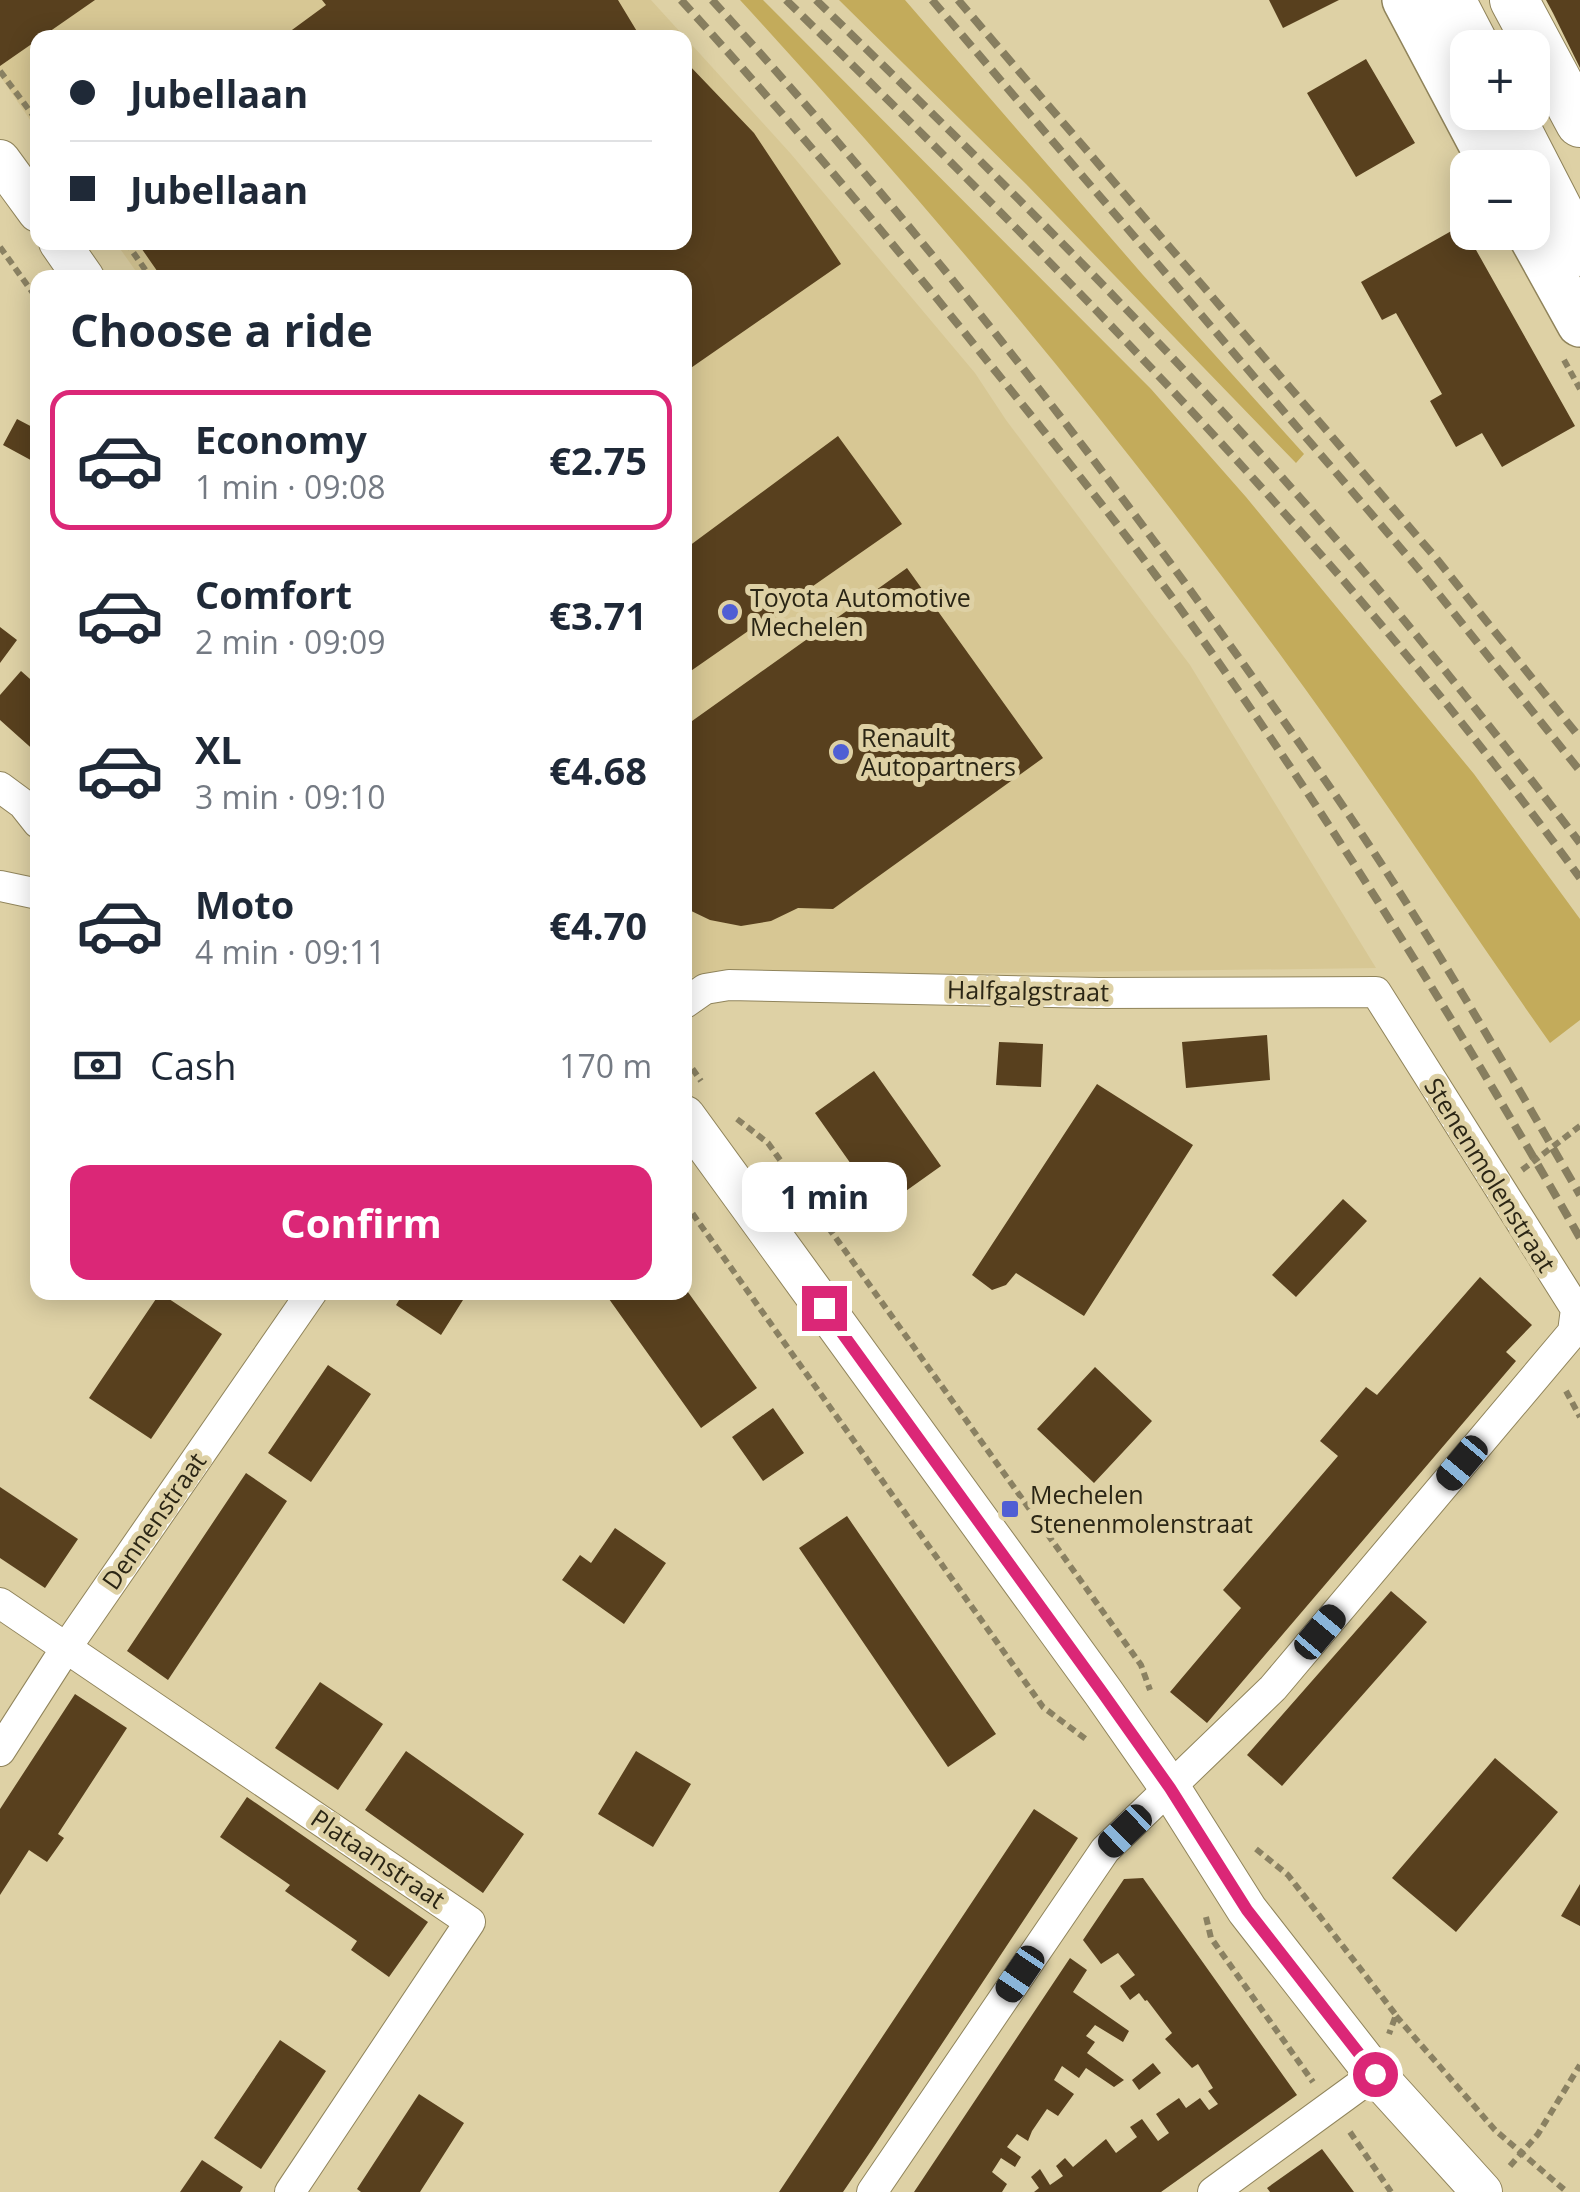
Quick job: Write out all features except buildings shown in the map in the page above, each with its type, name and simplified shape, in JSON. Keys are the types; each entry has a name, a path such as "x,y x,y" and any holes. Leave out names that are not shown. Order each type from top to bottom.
{"highway":[{"path":"1451,0 1467,30"},
{"path":"1514,0 1580,123"},
{"path":"1514,130 1552,251"}],"main road":[{"path":"1405,0 1484,150"},
{"path":"0,160 30,201"},
{"path":"1552,251 1580,324"},
{"path":"696,1103 1170,1788 1247,1910 1375,2074 1482,2192"}],"street":[{"path":"0,786 30,813"},
{"path":"0,886 30,892"},
{"name":"Halfgalgstraat","path":"692,999 706,989 729,985 1099,993 1376,992"},
{"name":"Stenenmolenstraat","path":"872,2192 1106,1850 1273,1688 1573,1332 1576,1310 1376,992"},
{"name":"Dennenstraat","path":"0,1751 66,1648 306,1300"},
{"path":"0,1603 66,1648"},
{"name":"Plataanstraat","path":"66,1648 470,1922 290,2192"},
{"path":"1213,2192 1375,2074"}],"path":[{"path":"0,71 30,111"},
{"path":"0,247 30,289"},
{"path":"730,1114 768,1143 1141,1665 1153,1697"},
{"path":"1498,1189 1580,1126"},
{"path":"692,1213 1042,1707 1093,1744"},
{"path":"1249,1841 1288,1875 1396,2015 1495,2130 1566,2192"},
{"path":"1375,2074 1396,2015"},
{"path":"1522,2154 1580,2065"},
{"path":"1332,2107 1391,2192"}],"shaded area":[{"path":"0,0 651,0 678,30 30,30 30,120 0,76"},
{"path":"740,0 763,0 1151,389 1246,497 1474,774 1580,919 1580,1020 1550,1043 1321,711 1158,492 954,242"},
{"path":"839,0 905,0 1304,454 1296,463 1026,184"},
{"path":"692,45 791,154 975,373 1190,665 1376,968 692,977 692,270 135,270 121,250 692,250"}],"railway":[{"path":"681,0 907,262 1175,602 1253,712 1399,934 1580,1238"},
{"path":"712,0 879,190 959,288 1190,589 1400,893 1580,1195"},
{"path":"786,0 997,208 1202,422 1397,644 1491,759 1580,878"},
{"path":"816,0 1086,267 1242,433 1415,634 1580,843"},
{"path":"932,0 1421,572 1580,771"},
{"path":"958,0 1435,557 1580,738"}],"place":[{"name":"Toyota Automotive Mechelen","path":"730,612"},
{"name":"Renault Autopartners","path":"841,752"},
{"name":"Mechelen Stenenmolenstraat","path":"1010,1509"}],"route":[{"path":"824,1308 1170,1788 1247,1910 1375,2074"}]}
